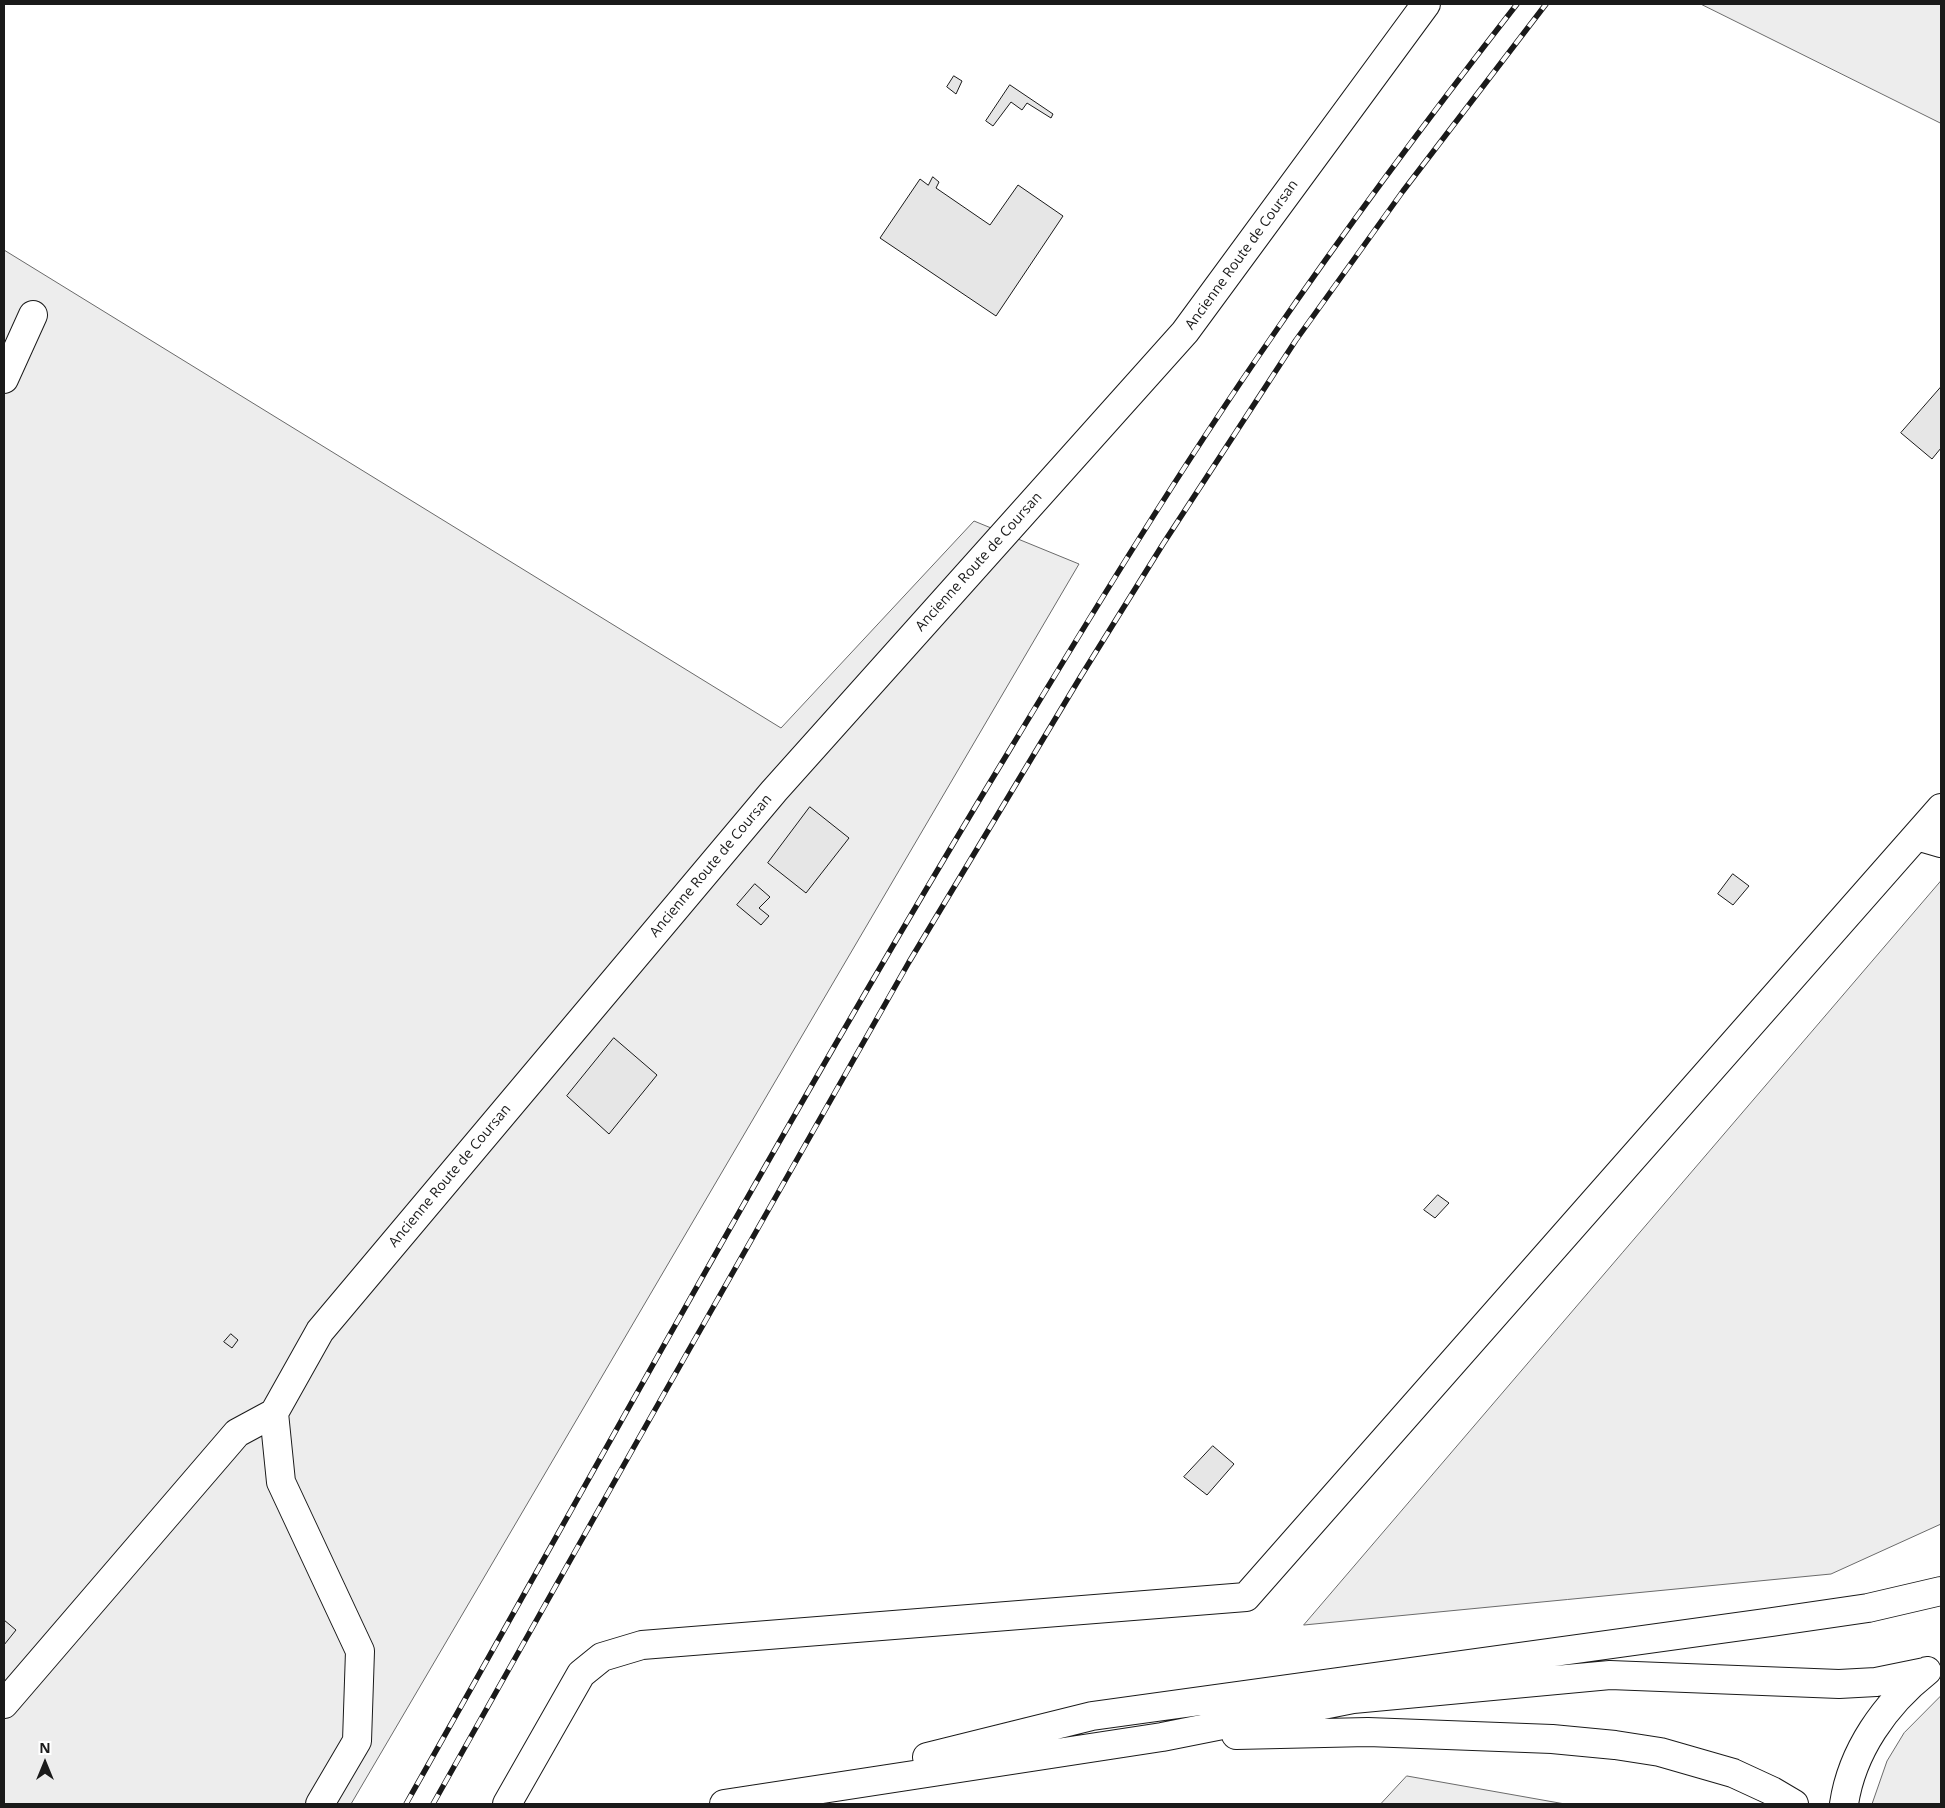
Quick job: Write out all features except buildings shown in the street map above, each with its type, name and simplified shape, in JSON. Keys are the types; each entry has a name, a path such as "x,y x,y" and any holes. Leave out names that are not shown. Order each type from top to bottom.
{"main road":[{"name":"Ancienne Route de Coursan","path":"274,1413 320,1331 774,791 1185,332 1426,4"},
{"path":"4,379 33,315"},
{"path":"507,1804 580,1674 602,1657 642,1645 1246,1597 1929,840 1941,808"},
{"path":"4,1704 237,1433 274,1413 281,1482 360,1652 358,1741 320,1804"},
{"path":"759,1799 1092,1716 1868,1608 1941,1590"},
{"path":"724,1804 1162,1737 1354,1699 1610,1675 1839,1684 1876,1682 1933,1667"},
{"path":"1844,1804 1846,1791 1861,1749 1882,1716 1933,1667"},
{"path":"1162,1737 1368,1732 1552,1739 1606,1744 1660,1752 1733,1773 1772,1791 1794,1804"}],"shaded area":[{"path":"1701,4 1941,4 1941,123"},
{"path":"4,250 781,728 974,521 1079,564 351,1804 4,1804"},
{"path":"1941,881 1941,1524 1831,1574 1304,1625"},
{"path":"1941,1696 1941,1804 1872,1804 1887,1761 1904,1733"},
{"path":"1407,1776 1565,1804 1381,1804"}],"railway":[{"path":"406,1804 778,1143 931,881 1104,595 1169,491 1300,295 1391,169 1517,4"},
{"path":"433,1804 909,962 1081,676 1163,544 1296,340 1403,191 1546,4"}]}
